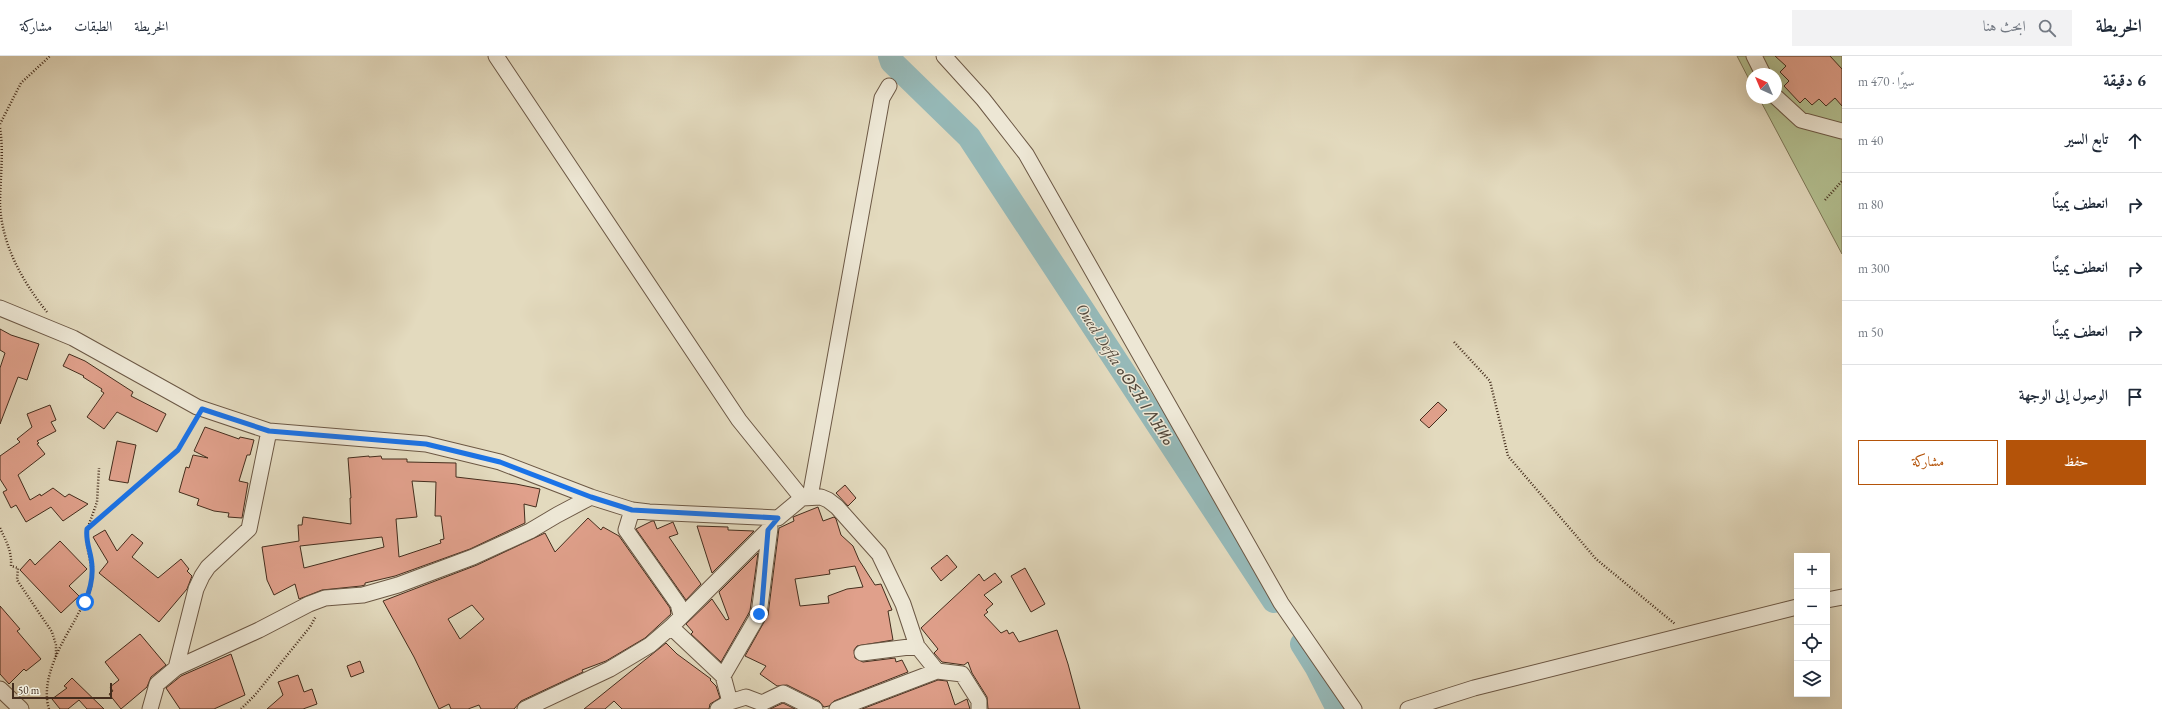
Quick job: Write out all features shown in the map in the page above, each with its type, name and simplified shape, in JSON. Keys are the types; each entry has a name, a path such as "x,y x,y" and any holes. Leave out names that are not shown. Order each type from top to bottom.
{"street":[{"path":"496,56 739,420 806,497 828,500 837,507 879,554 903,604 917,646 937,671"},
{"path":"944,56 992,110 1026,154 1281,603 1354,709"},
{"path":"1754,56 1760,68"},
{"path":"525,709 610,669 650,645 671,627 681,615 768,530 778,518 806,497 882,98 889,86"},
{"path":"1782,103 1801,120 1842,131"},
{"path":"0,308 64,334 202,409 269,431 426,444 500,462 591,497 632,510 778,518"},
{"path":"176,668 196,589 202,576 208,567 249,529 269,431"},
{"path":"150,709 157,684 176,668 260,630 309,604 325,598 363,595 398,585 473,557 530,531 591,497"},
{"path":"632,510 626,530 678,604 681,615"},
{"path":"768,530 762,605 759,614 723,676 724,705 746,697 762,703 783,693 815,709"},
{"path":"1830,599 1842,597"},
{"path":"1417,708 1474,688 1794,608"},
{"path":"671,627 723,676"},
{"path":"862,653 917,646"},
{"path":"837,709 937,671 962,674 979,701 979,709"},
{"path":"0,689 21,709"}],"path":[{"path":"0,124 21,83 50,56"},
{"path":"0,128 2,140 0,206 5,236 11,256 33,295 64,334"},
{"path":"1825,200 1842,181"},
{"path":"1454,342 1490,381 1508,456 1596,559 1686,634"},
{"path":"87,529 178,450 202,409"},
{"path":"49,709 46,687 56,659 91,587 92,567 85,540 87,529 97,502 99,468"},
{"path":"0,528 10,548 12,556 11,566 18,568 17,580 52,632 56,645 56,659"},
{"path":"241,709 255,696 310,627 325,598"}],"green space":[{"path":"1737,56 1842,56 1842,254 1762,104 1782,104 1782,68 1746,68 1746,73"}],"building":[{"path":"1775,56 1830,56 1842,69 1842,106 1835,98 1826,106 1819,99 1812,105 1805,98 1800,103 1784,86 1789,81 1782,74 1782,70 1786,66"},
{"path":"0,329 11,335 39,344 27,380 18,377 0,424 0,368 5,353 0,350"},
{"path":"69,354 85,361 133,392 131,396 166,414 157,432 117,412 104,429 87,417 104,393 101,391 102,389 83,377 84,376 63,366"},
{"path":"1438,402 1447,410 1429,428 1420,420"},
{"path":"50,405 56,420 51,422 56,431 37,441 39,443 37,444 45,454 18,475 30,500 40,494 41,496 53,488 65,497 69,494 88,504 63,521 51,507 26,522 16,505 11,508 3,492 7,490 0,479 0,456 20,442 17,439 32,427 27,414"},
{"path":"205,427 239,439 240,437 254,440 250,455 247,455 239,481 248,483 242,518 228,517 229,513 214,511 197,505 199,499 179,492 186,467 189,468 193,455 208,458 194,451"},
{"path":"117,441 136,445 128,483 109,480"},
{"path":"381,456 382,459 407,459 407,462 456,463 456,477 516,484 540,489 536,507 524,504 525,523 470,549 395,576 365,583 365,585 361,586 322,590 299,599 295,584 274,595 267,580 262,547 299,541 298,525 302,525 303,517 351,524 348,458","holes":["412,481 436,482 435,516 441,516 444,539 440,540 441,543 399,557 396,519 417,517","382,537 384,547 304,568 300,546"]},
{"path":"845,485 856,498 848,506 836,493"},
{"path":"818,507 823,521 834,517 841,535 853,546 859,560 875,585 881,584 892,610 888,611 893,640 857,646 854,650 855,658 863,662 895,658 896,662 902,660 908,672 834,701 829,706 824,707 819,701 787,685 777,686 760,674 766,666 745,656 768,615 779,528 794,521 793,517","holes":["855,566 863,587 847,589 828,596 829,603 800,606 795,579 830,574 829,570"]},
{"path":"588,518 601,530 603,527 619,536 670,608 671,614 645,638 606,661 582,670 583,672 521,701 514,709 481,709 479,705 468,709 451,709 449,704 439,709 414,657 383,601 477,565 545,533 555,552","holes":["472,605 484,619 460,639 448,619"]},
{"path":"654,521 657,529 673,522 678,534 669,537 701,584 686,600 636,529"},
{"path":"697,526 728,527 728,530 754,531 712,573"},
{"path":"105,530 117,551 132,534 143,543 132,557 158,578 181,559 189,569 187,571 192,576 187,589 159,622 99,573 108,562 93,537"},
{"path":"60,541 87,569 69,586 79,596 61,613 20,570 30,559 35,565"},
{"path":"758,553 750,611 721,662 691,634 693,632 686,624 712,599 726,620 729,619 719,592"},
{"path":"947,555 957,567 941,581 931,568"},
{"path":"1025,568 1045,604 1031,612 1011,576"},
{"path":"995,573 1002,582 984,595 993,604 986,610 988,612 984,615 1001,633 1007,630 1009,634 1013,632 1019,642 1057,630 1080,709 988,709 987,697 972,673 968,662 964,665 942,662 934,653 938,649 921,628 979,574 984,581"},
{"path":"0,606 20,629 17,631 41,659 26,671 24,669 9,684 0,674"},
{"path":"140,634 166,665 151,677 147,687 121,709 109,694 113,691 110,687 119,680 105,662"},
{"path":"666,643 677,654 711,679 710,680 716,686 720,698 710,704 709,709 622,709 614,701 605,709 584,709"},
{"path":"231,654 245,695 214,709 180,709 166,688 181,676"},
{"path":"360,661 364,672 351,677 347,666"},
{"path":"298,675 304,692 312,689 317,704 303,709 267,709 283,695 278,682"},
{"path":"72,678 104,709 87,709 79,700 68,709 60,709 52,699 67,688 64,686"},
{"path":"938,680 947,681 955,705 967,699 970,709 862,709"},
{"path":"783,703 795,709 770,709"}],"waterway":[{"name":"Oued Defla ⴰⵙⵉⴼ ⵏ ⴷⴼⵍⴰ","path":"890,56 892,62 969,137 1274,601"},
{"name":"Oued Defla ⴰⵙⵉⴼ ⵏ ⴷⴼⵍⴰ","path":"1302,644 1317,668 1338,709"}],"route":[{"path":"85,602 91,587 92,567 85,540 87,529 156,471 178,450 202,409 269,431 426,444 500,462 591,497 632,510 778,518 768,530 762,605 759,614"}]}
